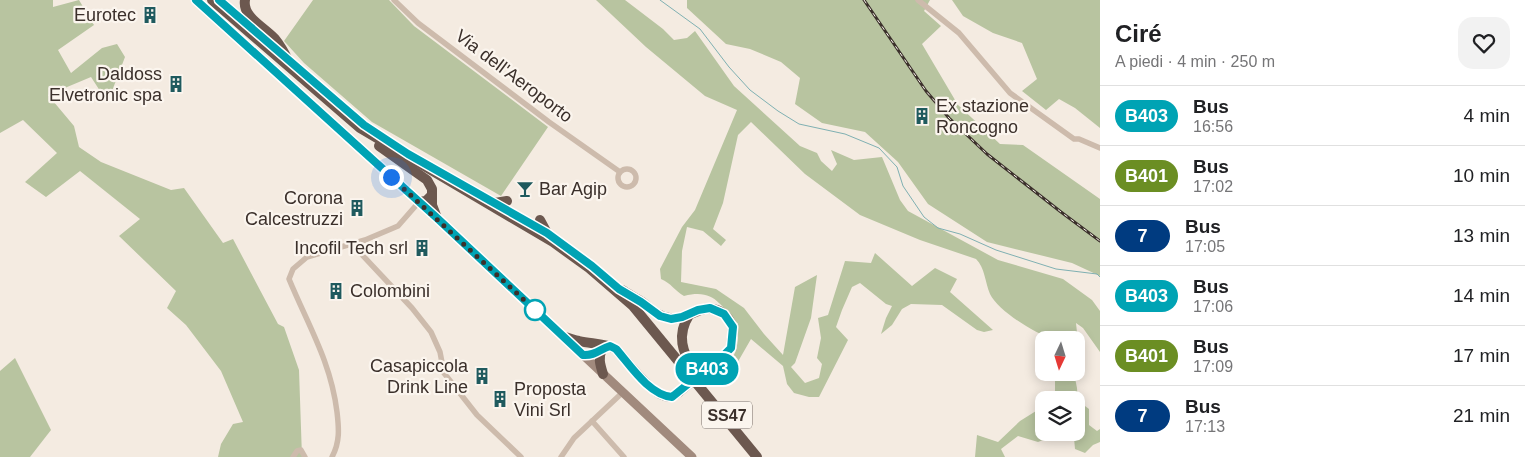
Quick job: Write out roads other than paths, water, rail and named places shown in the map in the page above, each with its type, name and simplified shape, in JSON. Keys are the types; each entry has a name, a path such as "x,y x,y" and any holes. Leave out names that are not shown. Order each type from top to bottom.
{"highway":[{"name":"SS47","path":"212,0 360,128 553,242 589,268 633,306 757,457"},
{"name":"SS47","path":"219,0 338,104 385,140 547,233 592,266 619,289 693,372 762,457"},
{"path":"245,0 244,8 247,14 276,40 289,62"},
{"path":"360,128 382,148 426,180 432,189 431,196 437,218"},
{"path":"419,202 426,201 431,196"},
{"path":"495,204 507,202"},
{"path":"540,220 547,233"},
{"path":"564,337 616,349 652,389 663,396 672,397 731,348 733,327 724,314 710,308 671,319 660,316 619,289"},
{"path":"689,315 683,324 681,336 684,353 693,372"},
{"path":"583,355 590,356 596,354 604,346"},
{"path":"603,374 599,363 599,355 604,346"}],"main road":[{"path":"196,0 437,218 692,457"}],"street":[{"name":"Via dell'Aeroporto","path":"394,0 418,23 620,172"},
{"path":"918,0 958,33 1010,93 1074,139 1079,139 1100,148"},
{"path":"332,457 338,446 339,427 335,394 328,366 289,279 293,269 307,257 365,240 398,226 419,202"},
{"path":"351,243 412,308 431,332 440,352 444,373 472,408 521,457"},
{"path":"561,457 574,438 622,393"},
{"path":"592,421 624,457"},
{"path":"293,457 297,451 301,450 305,457"}],"waterway":[{"path":"660,0 700,29 729,67 750,90 778,111 799,124 845,134 879,148 897,167 903,186 924,217 938,228 960,234 996,250 1056,269 1097,274 1100,277"}],"railway":[{"path":"864,0 926,91 949,118 987,154 1100,241"}],"place":[{"name":"Eurotec","path":"150,15"},
{"name":"Daldoss Elvetronic spa","path":"176,84"},
{"name":"Ex stazione Roncogno","path":"922,116"},
{"name":"Bar Agip","path":"525,189"},
{"name":"Corona Calcestruzzi","path":"357,208"},
{"name":"Incofil Tech srl","path":"422,248"},
{"name":"Colombini","path":"336,291"},
{"name":"Casapiccola Drink Line","path":"482,376"},
{"name":"Proposta Vini Srl","path":"500,399"}]}
